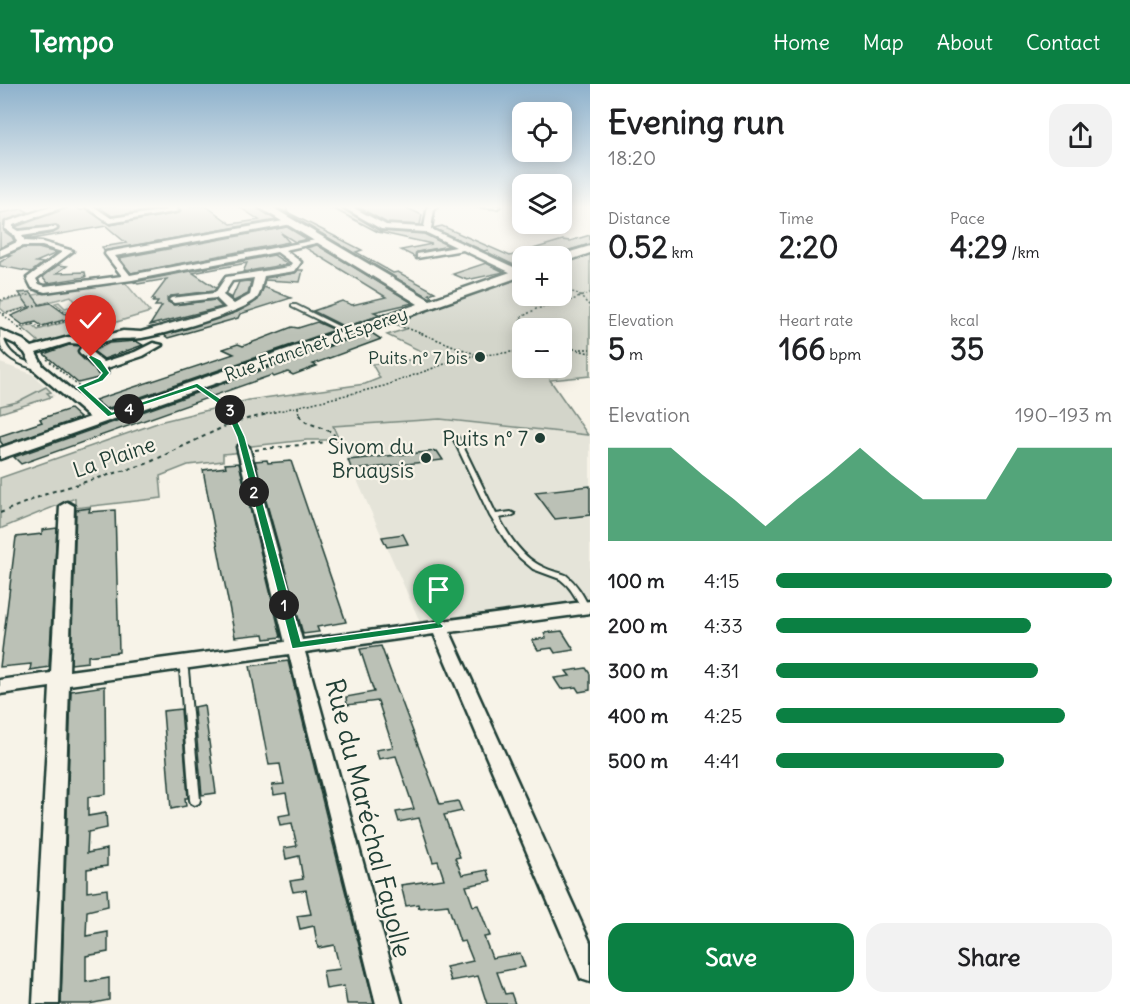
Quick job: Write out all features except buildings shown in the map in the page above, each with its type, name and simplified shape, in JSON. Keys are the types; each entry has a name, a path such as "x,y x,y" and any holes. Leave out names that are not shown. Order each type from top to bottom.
{"street":[{"path":"61,249 69,251 31,278 35,286 45,289 278,249 297,262 295,271 260,273 229,279 220,298"},
{"path":"127,276 109,254 137,249"},
{"path":"334,249 429,305"},
{"path":"420,256 457,249"},
{"path":"464,249 512,269"},
{"path":"572,255 590,249"},
{"path":"0,334 30,349 69,340 92,342 123,334 141,335 232,308 250,297 260,273"},
{"name":"Rue Franchet d'Esperey","path":"0,454 512,276"},
{"path":"174,300 250,297"},
{"path":"220,298 232,308"},
{"path":"92,342 84,351 102,368 151,350 165,341 155,331"},
{"path":"141,335 145,342 157,345"},
{"path":"30,349 38,368 99,419"},
{"name":"Rue du Maréchal Fayolle","path":"243,450 389,1004"},
{"path":"46,1004 67,506"},
{"path":"0,687 439,626 588,609"},
{"path":"439,626 590,970"}],"lane":[{"path":"294,306 348,333"},
{"path":"0,334 1,344 19,362 38,368"},
{"path":"456,438 507,538 521,555 537,568 564,578 574,587 588,609"},
{"path":"494,516 511,514"},
{"path":"181,662 184,670 195,800"}],"path":[{"path":"0,300 44,293 45,289"},
{"path":"572,292 590,293"},
{"path":"578,294 590,306"},
{"path":"520,318 527,311 570,301 578,294"},
{"path":"1,313 50,302 74,319 39,328 33,324 18,328"},
{"path":"1,313 34,341 30,349 88,395"},
{"path":"386,320 477,355"},
{"path":"572,349 590,351"},
{"name":"La Plaine","path":"0,513 51,492 146,464 234,422 384,387 432,368 477,355 512,352"},
{"path":"67,392 100,380 106,373 102,368"},
{"path":"197,385 227,407 243,450 327,442 334,435 332,432 306,422 298,414 298,407"}],"shaded area":[{"path":"590,252 590,376 572,378 572,318 512,318 512,378 570,378 550,380 588,435 440,419 333,426 339,440 307,440 243,447 244,452 223,454 223,461 188,465 160,476 162,498 75,508 75,498 0,529 0,478 163,421 249,400 365,384 380,378 372,364 419,359 427,354 387,335 406,329 391,322 512,280 512,306 572,306 572,258"},
{"path":"122,279 150,312 33,347 38,341 23,328 32,325 38,330 76,319 55,303 59,302 65,308 78,305 71,296 6,313 0,308 1,301"},
{"path":"0,363 32,374 55,396 0,413"},
{"path":"46,387 51,392 47,393 51,397 0,413 0,406 17,402"},
{"path":"440,419 590,435 590,598 420,622 333,426"}],"place":[{"name":"Puits n° 7 bis","path":"480,357"},
{"name":"Puits n° 7","path":"540,438"},
{"name":"Sivom du Bruaysis","path":"426,458"}],"route":[{"path":"91,357 102,366 106,373 100,380 80,387 111,415 197,385 232,413 241,437 296,646 439,626"}]}
